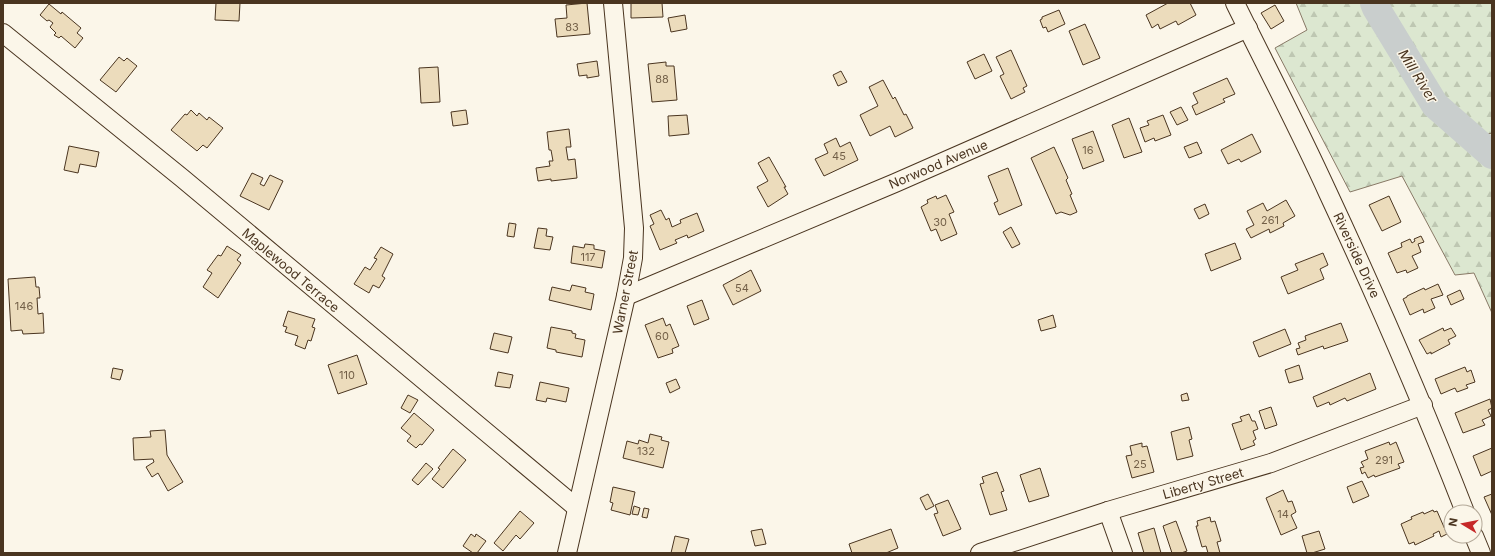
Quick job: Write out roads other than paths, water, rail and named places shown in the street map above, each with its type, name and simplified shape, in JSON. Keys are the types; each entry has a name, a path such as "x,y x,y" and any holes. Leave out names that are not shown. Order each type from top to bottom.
{"street":[{"name":"Warner Street","path":"567,553 626,296 633,258 634,228 613,3"},
{"name":"Riverside Drive","path":"1236,3 1328,192 1388,324 1423,405 1462,504"},
{"name":"Norwood Avenue","path":"626,296 895,183 1248,28"},
{"name":"Maplewood Terrace","path":"3,33 188,183 577,508"},
{"name":"Liberty Street","path":"980,553 1108,511 1271,463 1423,405"},
{"path":"1108,511 1124,553"}],"waterway":[{"name":"Mill River","path":"1374,3 1435,105 1492,155"}]}
